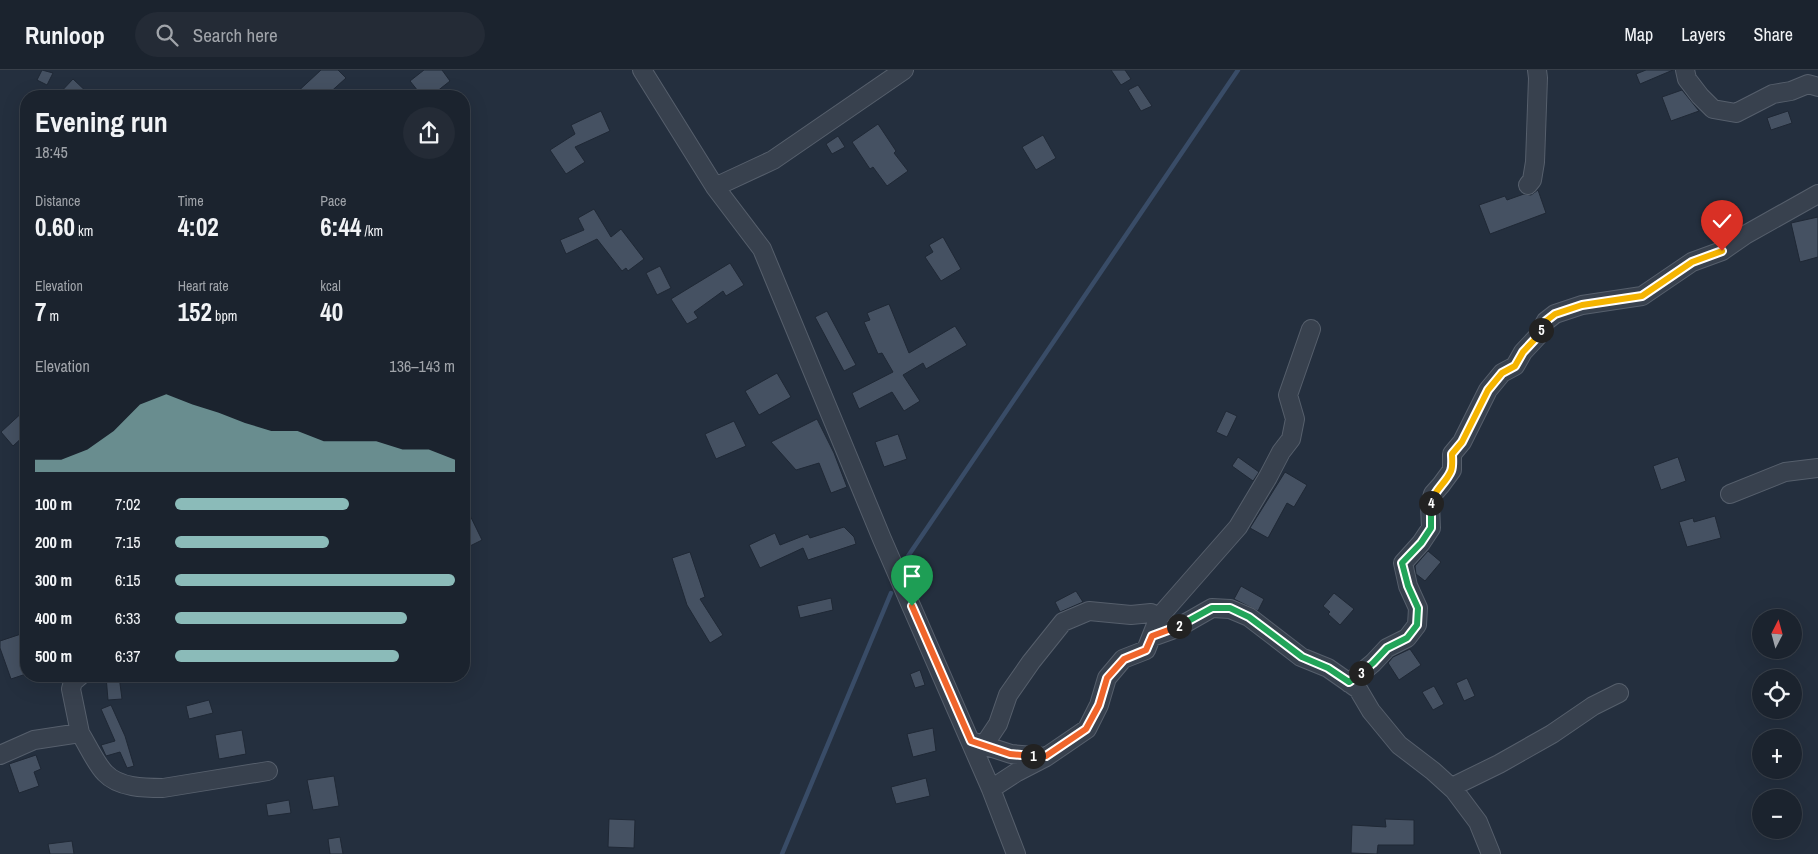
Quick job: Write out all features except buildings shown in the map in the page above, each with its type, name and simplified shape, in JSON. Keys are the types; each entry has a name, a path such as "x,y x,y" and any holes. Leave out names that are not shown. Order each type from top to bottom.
{"street":[{"path":"642,70 715,187 762,249 882,539 977,743 991,789 1016,854"},
{"path":"715,187 773,160 904,70"},
{"path":"1528,185 1532,180 1535,162 1537,70"},
{"path":"1685,70 1687,79 1712,109 1736,114 1773,94 1808,84 1818,87"},
{"path":"1349,682 1373,663 1387,648 1407,638 1417,625 1418,608 1408,586 1402,563 1421,543 1431,528 1430,505 1433,494 1452,470 1452,454 1462,442 1488,390 1502,373 1515,366 1523,352 1537,337 1546,321 1555,314 1582,305 1642,296 1692,262 1722,251 1744,235 1818,194"},
{"path":"991,789 1086,729 1099,705 1107,678 1124,659 1146,650 1159,617 1238,527 1281,452 1291,439 1295,419 1288,395 1311,328"},
{"path":"1730,494 1785,472 1818,468"},
{"path":"1152,636 1177,628 1212,608 1230,608 1249,617 1302,657 1328,668 1358,689 1371,711 1399,745 1434,770 1452,787 1478,822 1491,854"},
{"path":"977,743 998,724 1008,695 1063,622 1089,611 1131,615 1151,613 1159,617"},
{"path":"73,682 71,689 80,733 105,773 120,783 148,788 164,788 268,771"},
{"path":"1452,787 1499,764 1552,734 1593,706 1619,693"},
{"path":"0,756 34,740 80,733"},
{"path":"977,743 1010,754 1046,756"}],"waterway":[{"path":"902,565 1238,70"},
{"path":"782,854 891,593"}],"route":[{"path":"912,606 971,741 1010,754 1046,756 1086,729 1099,705 1107,678 1124,659 1146,650 1152,636 1177,628 1212,608 1230,608 1249,617 1302,657 1328,668 1349,682 1373,663 1387,648 1407,638 1417,625 1418,608 1408,586 1402,563 1421,543 1431,528 1430,505 1433,494 1452,470 1452,454 1462,442 1488,390 1502,373 1515,366 1523,352 1537,337 1546,321 1555,314 1582,305 1642,296 1692,262 1722,251"}]}
